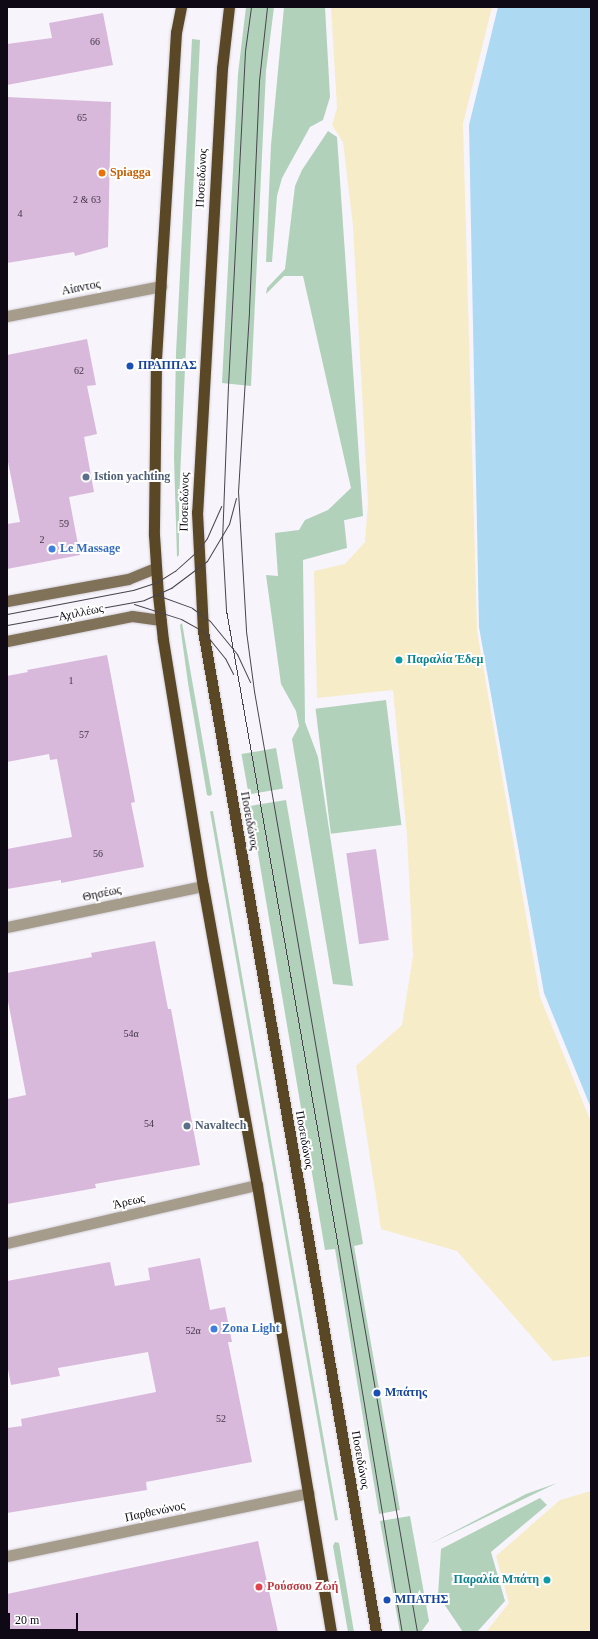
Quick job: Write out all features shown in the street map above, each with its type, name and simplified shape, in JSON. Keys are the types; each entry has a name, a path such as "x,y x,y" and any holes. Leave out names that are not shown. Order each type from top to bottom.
{"highway":[{"path":"180,7 176,32 156,362 155,568 160,620 202,886 257,1185 331,1632"},
{"name":"Ποσειδώνος","path":"229,7 222,68 197,512 203,631 376,1632"}],"main road":[{"name":"Αχιλλέως","path":"7,601 128,579 155,568"},
{"name":"Αχιλλέως","path":"7,641 132,616 160,620"}],"street":[{"name":"Αίαντος","path":"7,316 161,286"},
{"name":"Θησέως","path":"7,927 202,886"},
{"name":"Άρεως","path":"7,1244 257,1185"},
{"name":"Παρθενώνος","path":"7,1556 308,1493"}],"green space":[{"path":"246,7 274,7 266,71 251,386 222,383 238,74"},
{"path":"284,7 325,7 330,97 323,120 310,127 282,178 277,196 272,262 266,262 271,145"},
{"path":"192,39 200,40 179,500 179,555 177,557 174,458 176,353"},
{"path":"328,131 337,137 363,516 344,520 347,548 303,560 305,722 318,757 353,986 333,984 292,739 299,726 296,711 281,684 266,575 278,576 275,533 299,530 305,520 328,510 351,488 303,276 284,276 266,294 267,288 285,269 295,186 302,170"},
{"path":"182,623 212,794 210,796 207,795 188,683 180,625"},
{"path":"386,700 401,825 331,834 316,709"},
{"path":"276,748 283,788 249,794 242,754"},
{"path":"286,800 363,1244 354,1246 400,1510 379,1514 335,1249 325,1250 250,806"},
{"path":"213,811 338,1520 335,1521 210,812"},
{"path":"557,1483 430,1544 526,1494"},
{"path":"540,1498 547,1505 491,1552 505,1601 477,1632 463,1632 438,1595 441,1549"},
{"path":"410,1516 429,1621 421,1632 400,1632 380,1521"},
{"path":"335,1542 339,1543 354,1632 348,1632 333,1546"}],"sand":[{"name":"Παραλία Έδεμ","path":"331,7 492,7 463,124 477,631 540,997 591,1122 591,1356 553,1361 457,1251 381,1229 356,1066 402,1025 413,956 407,836 393,690 317,698 314,571 345,564 365,542 368,503 353,226 343,142 332,125 337,108"},
{"name":"Παραλία Μπάτη","path":"591,1491 591,1632 486,1632 509,1603 496,1556 560,1500"}],"water":[{"path":"498,7 591,7 591,1108 544,993 479,627 469,125"}],"building":[{"path":"103,13 113,65 7,85 7,44 52,38 49,23"},
{"path":"7,97 111,102 108,247 75,256 74,252 7,263"},
{"path":"87,339 96,385 87,386 97,434 84,437 94,492 69,497 80,555 7,569 7,524 20,522 7,457 7,355"},
{"path":"107,655 135,802 131,803 144,867 61,883 61,880 7,889 7,849 72,837 57,759 50,760 49,754 7,762 7,676 28,672 27,670"},
{"path":"376,849 389,940 359,944 346,853"},
{"path":"155,941 168,1009 171,1009 200,1165 95,1184 96,1188 7,1204 7,1099 26,1095 7,996 7,973 92,957 91,953"},
{"path":"200,1258 210,1310 225,1307 232,1342 228,1342 252,1462 146,1482 147,1490 7,1513 7,1428 22,1426 21,1419 156,1392 148,1352 58,1368 60,1376 11,1385 7,1364 7,1281 110,1262 115,1286 150,1280 148,1268"},
{"path":"258,1541 278,1632 7,1632 7,1594"}],"tram line":[{"path":"251,7 245,51 228,385 222,538 226,610 338,1247 402,1632"},
{"path":"267,7 259,81 249,312 238,491 246,631 254,691 417,1632"},
{"path":"7,625 144,600 171,588 207,561 229,524 236,498"},
{"path":"7,614 133,590 157,582 176,570 197,551 207,538 221,506"},
{"path":"157,595 192,608 210,621 237,654 250,682"},
{"path":"134,604 181,619 203,631 225,658 233,674"}],"place":[{"name":"Spiagga","path":"102,173"},
{"name":"ΠΡΑΠΠΑΣ","path":"130,366"},
{"name":"Istion yachting","path":"86,477"},
{"name":"Le Massage","path":"52,549"},
{"name":"Παραλία Έδεμ","path":"399,660"},
{"name":"Navaltech","path":"187,1126"},
{"name":"Zona Light","path":"214,1329"},
{"name":"Μπάτης","path":"377,1393"},
{"name":"Παραλία Μπάτη","path":"547,1580"},
{"name":"Ρούσσου Ζωή","path":"259,1587"},
{"name":"ΜΠΑΤΗΣ","path":"387,1600"}]}
